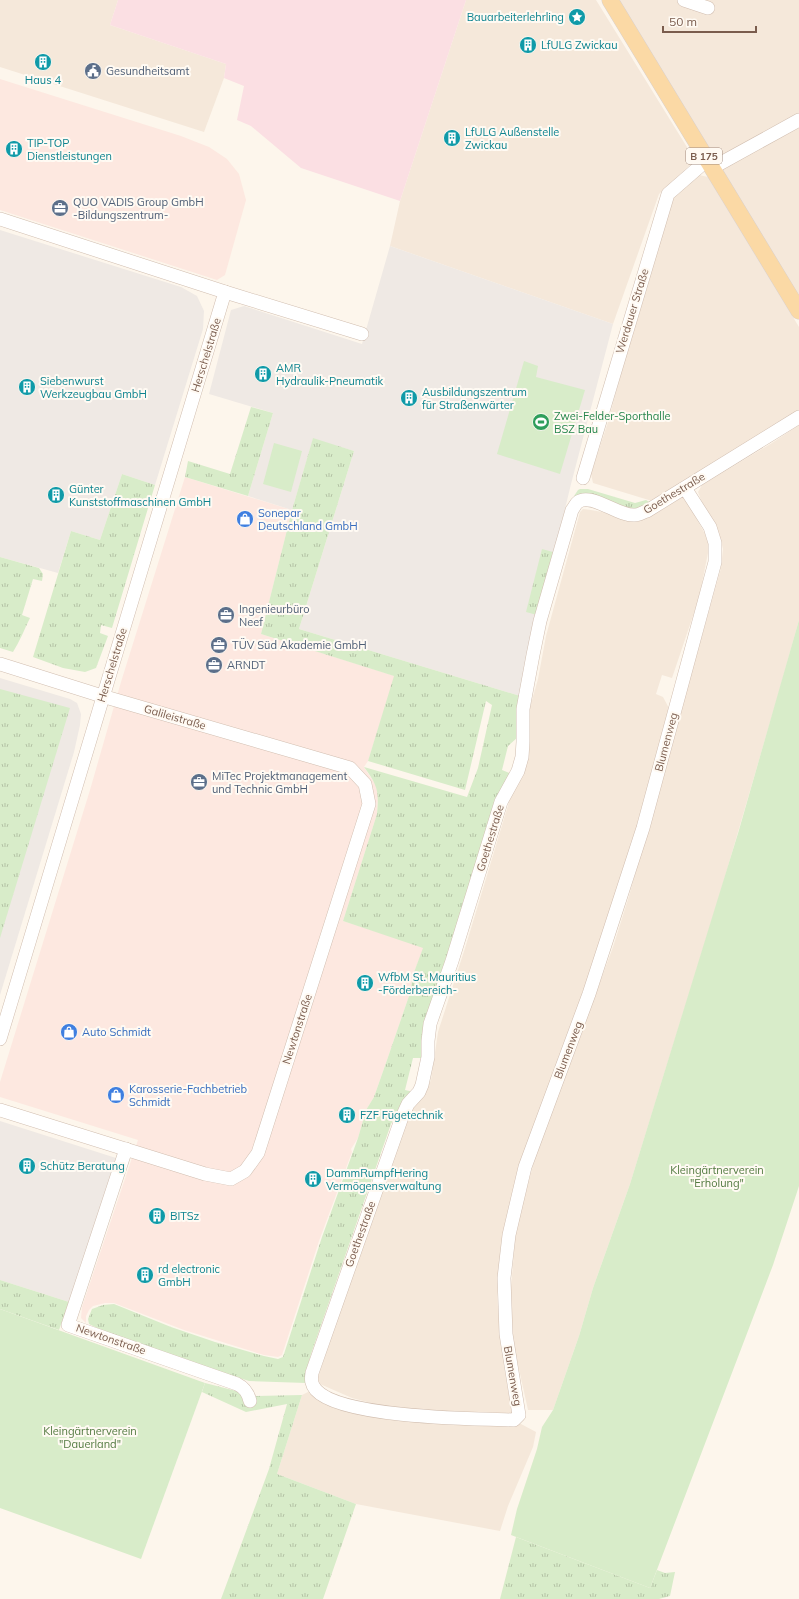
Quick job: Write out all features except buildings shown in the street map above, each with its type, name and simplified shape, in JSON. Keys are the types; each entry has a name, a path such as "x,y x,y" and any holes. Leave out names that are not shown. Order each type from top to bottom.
{"main road":[{"name":"B 175","path":"610,0 799,311"}],"street":[{"path":"684,0 708,8"},
{"name":"Werdauer Straße","path":"583,478 668,194 709,164 799,120"},
{"path":"0,219 225,292 362,334"},
{"name":"Herschelstraße","path":"0,1039 102,696 225,292"},
{"name":"Goethestraße","path":"312,1384 312,1373 316,1358 389,1151 408,1104 419,1092 422,1084 428,1057 430,1024 452,961 501,802 518,771 522,757 523,709 531,662 540,622 572,510 577,503 583,500 589,500 627,514 635,515 647,511 799,417"},
{"name":"Blumenweg","path":"312,1384 316,1391 335,1400 369,1410 457,1419 514,1420 519,1415 506,1334 504,1278 509,1235 525,1168 589,994 640,835 715,562 714,543 710,527 685,488"},
{"name":"Galileistraße","path":"0,664 102,696 350,768"},
{"name":"Newtonstraße","path":"0,1110 205,1174 231,1179 245,1171 258,1153 369,804 365,784 350,768"},
{"name":"Newtonstraße","path":"126,1150 68,1325 237,1384 243,1387 248,1394 250,1401"}],"shaded area":[{"path":"0,0 118,0 110,25 226,64 224,78 204,132 0,67"},
{"path":"118,0 466,0 400,201 301,168 251,126 237,120 244,86 224,78 226,64 110,25"},
{"path":"466,0 596,0 690,152 692,163 659,194 613,324 390,246 400,201"},
{"path":"619,0 799,0 799,296"},
{"path":"0,79 181,136 209,147 227,159 239,174 246,200 225,275 217,280 0,210"},
{"path":"699,175 708,177 799,327 799,412 652,501 593,483 591,474 608,422 638,309 672,198"},
{"path":"0,230 181,287 197,296 204,311 203,329 155,485 122,474 100,540 71,531 58,573 0,557"},
{"path":"390,246 613,324 571,484 520,696 299,629 354,451 313,439 292,510 248,496 273,413 209,394 231,310 244,306 362,344"},
{"path":"799,425 799,620 719,897 630,1184 593,1288 579,1336 553,1410 528,1410 511,1333 511,1288 516,1228 537,1151 613,947 629,896 721,568 723,549 719,533 698,492 702,485"},
{"path":"185,477 292,510 261,634 395,676 368,761 364,767 377,787 377,814 343,921 424,947 413,975 410,993 374,1097 366,1110 358,1138 351,1149 352,1152 319,1241 282,1355 278,1357 264,1355 184,1330 114,1303 105,1303 93,1306 86,1316 86,1323 81,1318 82,1307 138,1140 0,1097 0,1082 90,790 121,682"},
{"path":"684,496 705,534 708,543 708,553 699,598 672,678 662,675 656,694 663,697 670,710 630,851 591,971 517,1177 506,1219 499,1265 497,1297 504,1366 512,1413 449,1412 386,1407 352,1398 320,1384 318,1377 404,1121 425,1092 431,1080 438,1032 509,802 523,772 530,746 530,707 538,679 546,636 580,512 583,509 591,510 602,512 631,522 637,522 660,511"},
{"path":"0,678 70,699 77,703 81,714 74,752 0,995"},
{"path":"0,1121 116,1158 69,1302 0,1280"},
{"path":"310,1391 315,1396 337,1409 364,1414 456,1425 521,1424 536,1432 533,1447 508,1506 500,1531 356,1504 277,1474 302,1395"}],"green space":[{"name":"Zwei-Felder-Sporthalle BSZ Bau","path":"524,361 538,366 536,377 585,390 560,474 497,454"},
{"path":"251,407 273,413 248,496 185,477 188,461 230,474"},
{"path":"313,438 354,451 299,629 520,696 518,737 508,746 502,770 512,774 423,1058 413,1058 405,1090 414,1092 405,1098 391,1124 311,1354 306,1373 306,1383 249,1381 101,1330 89,1324 88,1319 92,1309 103,1305 114,1304 171,1327 215,1342 264,1356 278,1359 283,1357 322,1237 358,1138 366,1110 374,1097 410,993 413,975 423,948 343,921 377,814 378,800 375,784 364,767 467,797 478,768 492,705 486,701 465,790 368,761 394,676 261,634 292,510"},
{"path":"274,443 302,451 291,492 263,484"},
{"path":"122,474 155,485 112,628 101,625 100,633 108,636 96,668 85,672 63,668 33,657 71,531 100,540"},
{"path":"580,489 588,489 635,503 646,500 651,503 634,510 577,498 574,496"},
{"path":"542,549 553,552 537,615 526,612"},
{"path":"0,557 39,568 43,574 42,581 33,579 22,615 30,618 13,652 0,648"},
{"name":"Kleingärtnerverein \"Erholung\"","path":"799,620 799,1186 773,1265 650,1588 511,1535 517,1509 537,1449 542,1427 553,1410 579,1336 593,1288 630,1184 739,830"},
{"path":"0,689 70,708 0,938"},
{"path":"0,1280 69,1302 59,1330 0,1309"},
{"name":"Kleingärtnerverein \"Dauerland\"","path":"0,1309 205,1383 141,1559 0,1508"},
{"path":"205,1383 256,1396 302,1395 277,1474 356,1504 323,1599 221,1599 269,1469 287,1404 246,1412 202,1392"},
{"path":"516,1537 650,1588 657,1570 665,1573 675,1572 670,1596 659,1599 500,1599"}],"place":[{"name":"Bauarbeiterlehrling","path":"577,17"},
{"name":"LfULG Zwickau","path":"528,45"},
{"name":"Haus 4","path":"43,62"},
{"name":"Gesundheitsamt","path":"93,71"},
{"name":"LfULG Außenstelle Zwickau","path":"452,138"},
{"name":"TIP-TOP Dienstleistungen","path":"14,149"},
{"name":"QUO VADIS Group GmbH -Bildungszentrum-","path":"60,208"},
{"name":"AMR Hydraulik-Pneumatik","path":"263,374"},
{"name":"Siebenwurst Werkzeugbau GmbH","path":"27,387"},
{"name":"Ausbildungszentrum für Straßenwärter","path":"409,398"},
{"name":"Zwei-Felder-Sporthalle BSZ Bau","path":"541,422"},
{"name":"Günter Kunststoffmaschinen GmbH","path":"56,495"},
{"name":"Sonepar Deutschland GmbH","path":"245,519"},
{"name":"Ingenieurbüro Neef","path":"226,615"},
{"name":"TÜV Süd Akademie GmbH","path":"219,645"},
{"name":"ARNDT","path":"214,665"},
{"name":"MiTec Projektmanagement und Technic GmbH","path":"199,782"},
{"name":"WfbM St. Mauritius -Förderbereich-","path":"365,983"},
{"name":"Auto Schmidt","path":"69,1032"},
{"name":"Karosserie-Fachbetrieb Schmidt","path":"116,1095"},
{"name":"FZF Fügetechnik","path":"347,1115"},
{"name":"Schütz Beratung","path":"27,1166"},
{"name":"DammRumpfHering Vermögensverwaltung","path":"313,1179"},
{"name":"BITSz","path":"157,1216"},
{"name":"rd electronic GmbH","path":"145,1275"}]}
